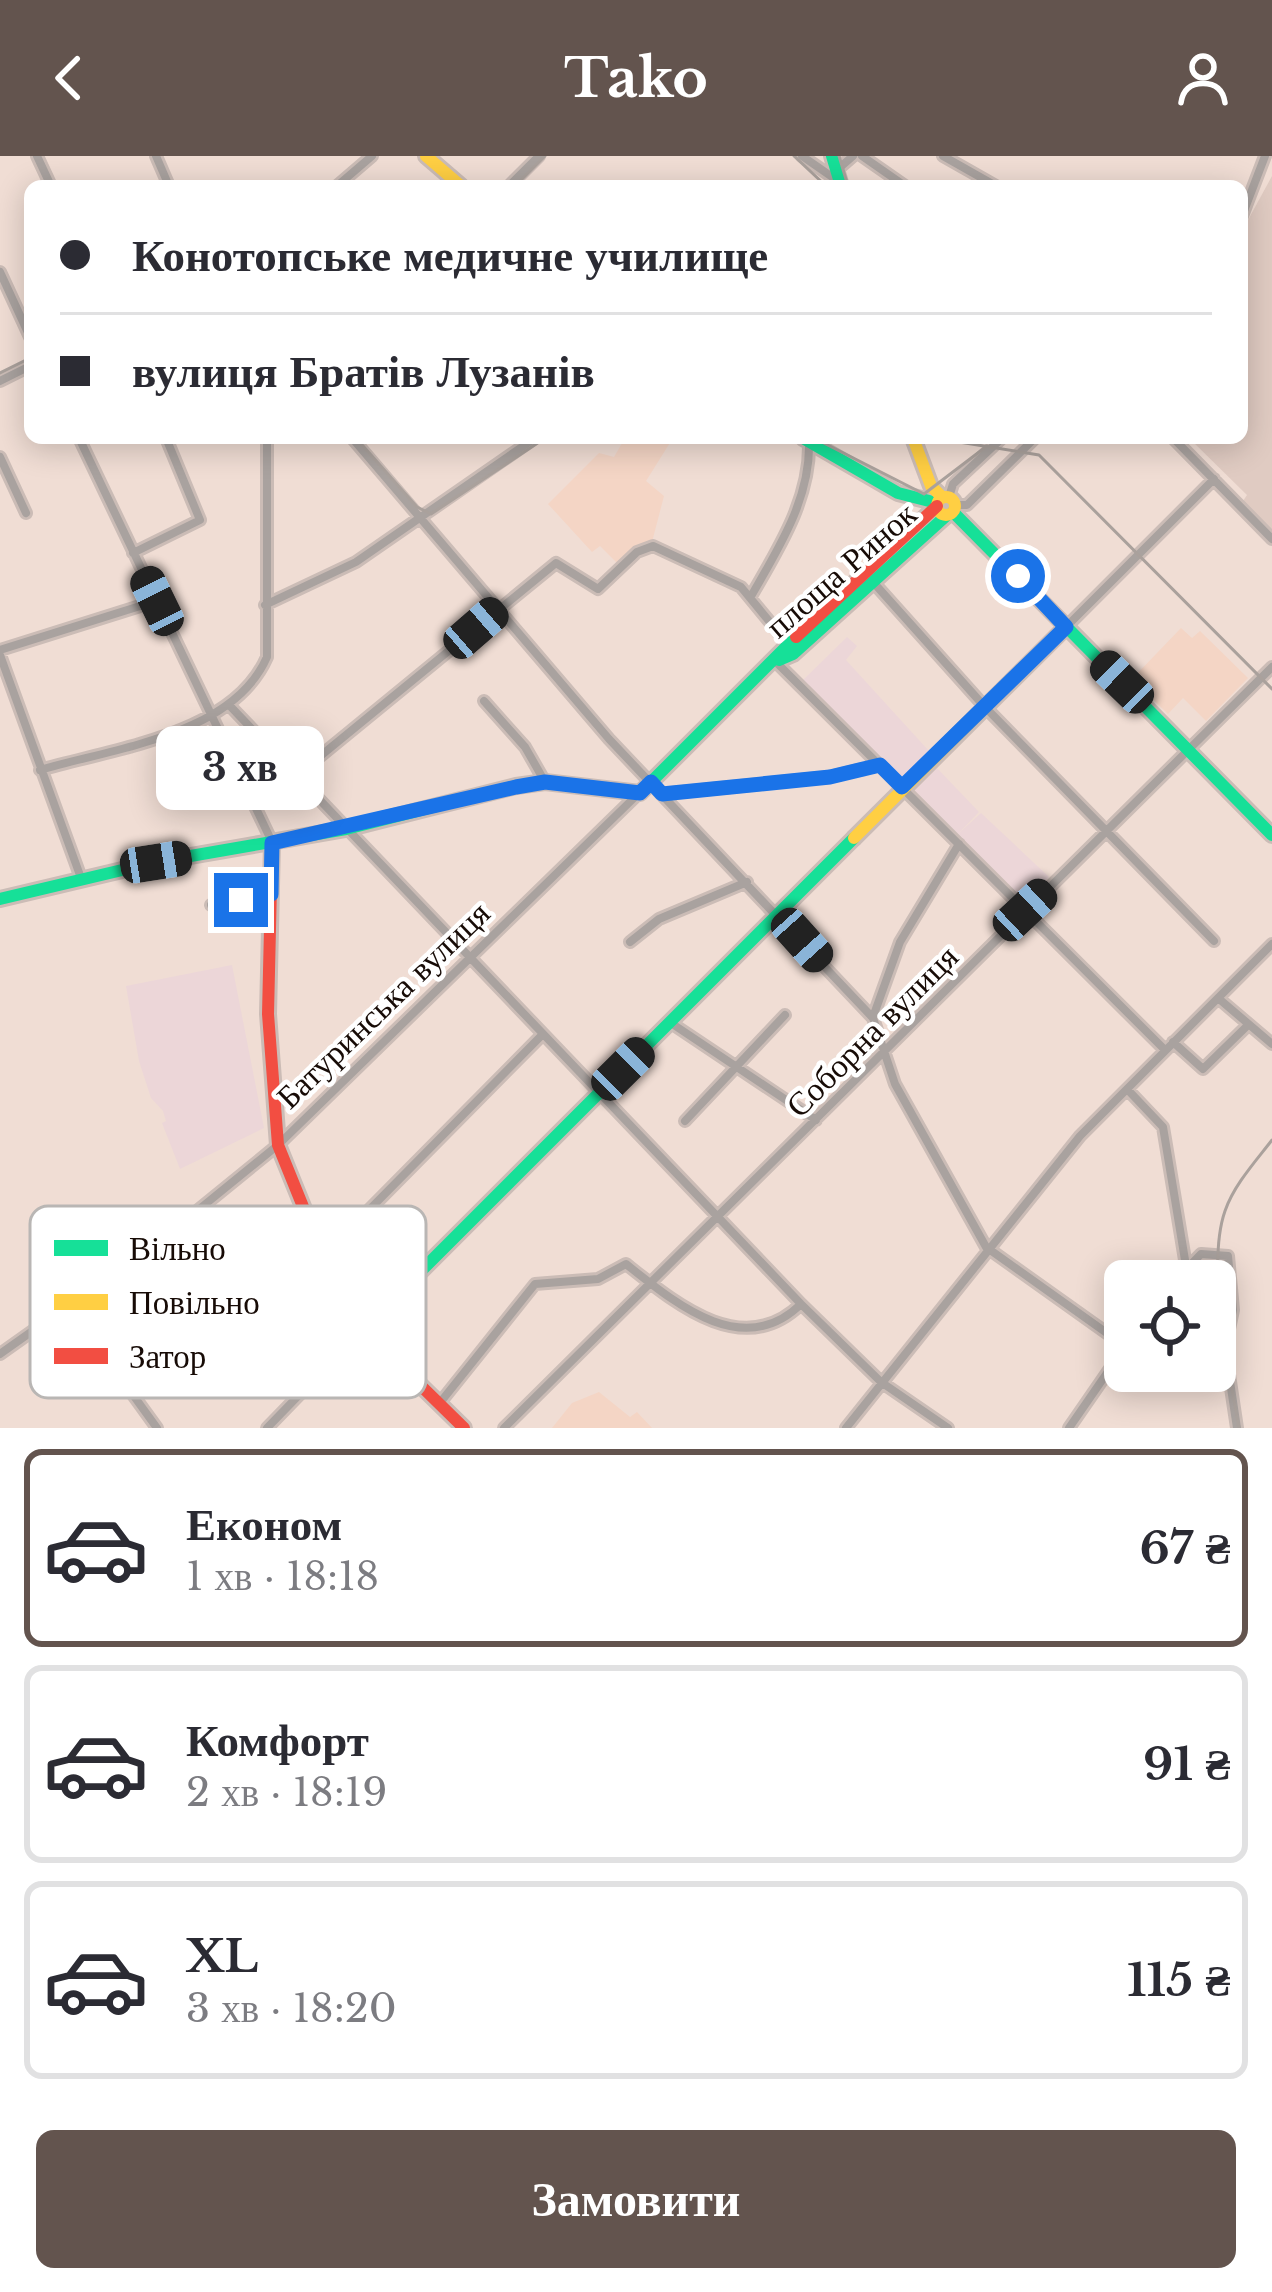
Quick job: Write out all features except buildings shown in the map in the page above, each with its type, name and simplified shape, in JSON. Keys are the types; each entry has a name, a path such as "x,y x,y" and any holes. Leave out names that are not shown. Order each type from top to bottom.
{"main road":[{"path":"426,156 454,180"},
{"path":"813,444 898,493 946,505"},
{"path":"915,444 927,476 946,505 1272,835"},
{"name":"площа Ринок","path":"776,662 793,654 946,505"},
{"name":"площа Ринок","path":"776,662 788,644 946,505"},
{"path":"426,1266 1066,627"},
{"name":"Батуринська вулиця","path":"645,788 776,662"},
{"path":"0,899 81,878 346,829 545,782 645,788"},
{"path":"272,843 268,1014 278,1145 303,1206"},
{"path":"426,1390 464,1428"}],"street":[{"path":"345,180 372,156"},
{"path":"515,180 538,156"},
{"path":"802,156 839,176 858,156 895,180"},
{"path":"944,156 986,180"},
{"path":"1248,200 1265,156"},
{"path":"0,272 24,324"},
{"path":"82,444 272,843"},
{"path":"133,553 200,520 168,444"},
{"path":"40,770 213,718 231,706 267,657 267,444"},
{"path":"357,444 645,788 662,794 830,777 880,765"},
{"path":"265,605 356,562 527,444"},
{"path":"750,598 782,543 810,475 806,444"},
{"path":"996,444 953,484 946,505 967,505 1029,444"},
{"path":"1179,444 1272,538"},
{"path":"0,457 26,513"},
{"path":"1066,627 1214,479"},
{"path":"296,776 556,563 598,589 637,552 653,547 741,587 788,644"},
{"path":"872,579 875,590 983,706 1214,941"},
{"path":"81,878 0,653 157,601"},
{"path":"776,662 1169,1046 1203,1069 1246,1027"},
{"name":"Соборна вулиця","path":"504,1428 1272,667"},
{"path":"484,701 525,747 545,782"},
{"path":"231,706 801,1304 881,1382 948,1428"},
{"name":"Батуринська вулиця","path":"204,1206 278,1145 645,788"},
{"path":"662,794 873,1018 895,1084 986,1247 1104,1331"},
{"path":"873,1018 899,942 959,844"},
{"path":"630,942 659,919 747,882"},
{"path":"211,905 271,894"},
{"path":"851,1426 986,1247 1127,1089 1272,944"},
{"path":"1218,998 1246,1027 1272,1044"},
{"path":"685,1121 785,1015"},
{"path":"670,1022 816,1120"},
{"path":"373,1206 542,1035"},
{"path":"1127,1089 1163,1127 1185,1260"},
{"path":"1194,1260 1201,1254 1228,1256 1228,1260"},
{"path":"440,1404 536,1284 598,1279 626,1264 706,1322 733,1326 784,1320 801,1304"},
{"name":"Батуринська вулиця","path":"0,1354 30,1332"},
{"path":"1069,1428 1104,1377"},
{"path":"1232,1392 1237,1428"},
{"path":"135,1398 157,1428"},
{"path":"267,1428 296,1398"}],"shaded area":[{"path":"1272,176 1272,530 1243,501 1247,495 1195,444 1248,444 1248,220"},
{"path":"622,444 669,444 646,481 664,496 652,542 638,546 618,564 600,546 592,552 548,504 599,453 614,457"},
{"path":"1181,628 1192,638 1200,631 1248,678 1206,721 1183,698 1168,714 1132,679"},
{"path":"847,637 857,646 846,660 929,751 902,781 802,681"},
{"path":"935,766 979,812 958,834 981,813 1049,877 1024,902 911,790"},
{"path":"232,965 264,1128 180,1169 162,1123 166,1121 163,1111 151,1098 139,1061 126,986"},
{"path":"599,1392 630,1417 637,1412 652,1428 552,1428 572,1403"}],"tram line":[{"path":"521,180 545,156"},
{"path":"794,156 820,180"},
{"path":"839,156 846,180"},
{"path":"0,373 24,361"},
{"path":"361,444 417,507 431,514 536,444"},
{"path":"826,444 924,494 987,446"},
{"path":"971,444 1039,455 1272,689"},
{"path":"1239,1428 1218,1288 1220,1233 1234,1192 1272,1140"}],"traffic: fast":[{"path":"832,156 839,180"},
{"path":"813,444 898,493 937,503"},
{"path":"953,512 1272,835"},
{"path":"779,660 793,654 947,515"},
{"path":"0,899 156,862 346,829 516,786 545,782 640,793 796,637"},
{"path":"426,1266 854,838"}],"traffic: slow":[{"path":"426,156 454,180"},
{"path":"915,444 931,486 942,497"},
{"path":"946,497 955,506 946,515 937,506 946,497"},
{"path":"854,838 1066,627"}],"traffic: jam":[{"path":"796,637 937,506"},
{"path":"272,843 268,1014 278,1145 303,1206"},
{"path":"426,1391 464,1428"}],"route":[{"path":"241,900 271,894 272,843 545,782 640,793 651,782 662,794 830,777 880,765 902,787 1066,627 1018,576"}]}
